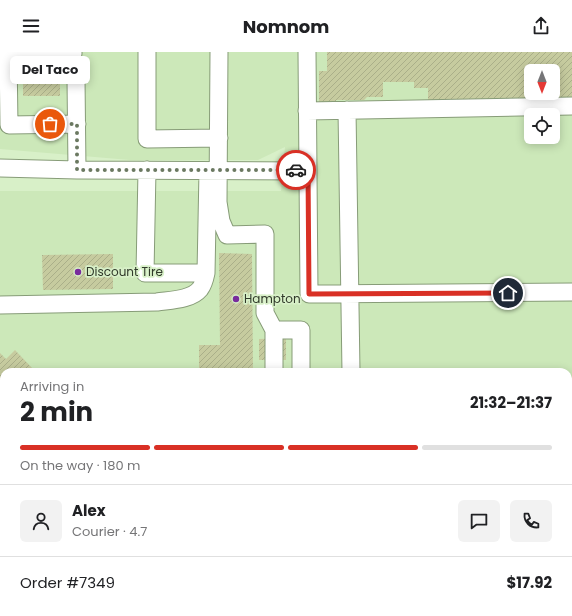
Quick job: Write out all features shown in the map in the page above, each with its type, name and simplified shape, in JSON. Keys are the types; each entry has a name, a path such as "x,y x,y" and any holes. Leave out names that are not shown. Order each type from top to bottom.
{"street":[{"path":"147,52 147,139 220,138"},
{"path":"0,305 157,302 179,299 200,289 206,273 214,170 220,138 219,52"},
{"path":"306,52 309,294 572,292"},
{"path":"8,59 42,53 74,53"},
{"path":"8,59 66,71 73,74 76,79 77,170"},
{"path":"8,59 9,125 77,124"},
{"path":"307,111 572,106"},
{"path":"347,110 351,368"},
{"path":"0,168 77,170 308,170"},
{"path":"147,170 145,273 206,273"},
{"path":"214,170 221,221 228,235 265,234 265,313 274,330 274,368"},
{"path":"274,330 301,330 300,368"}],"shaded area":[{"path":"0,52 572,52 572,368 0,368 0,191 281,191 285,147 258,160 130,160 0,149"}],"building":[{"path":"327,52 572,52 572,99 560,99 560,64 524,64 524,99 428,100 428,88 414,88 414,82 383,82 383,97 367,97 364,100 336,100 336,103 319,103 319,71 327,71"},
{"path":"60,74 60,96 23,96 23,75"},
{"name":"Hampton","path":"219,253 252,254 253,368 199,368 199,345 220,345"},
{"name":"Discount Tire","path":"113,254 113,289 43,290 42,255"},
{"path":"286,338 286,360 259,360 259,339"},
{"path":"15,350 32,368 0,368 0,353 6,359"}],"way so far":[{"path":"50,124 77,124 77,170 296,170"}],"place":[{"name":"Del Taco","path":"50,124"},
{"name":"Discount Tire","path":"78,272"},
{"name":"Hampton","path":"236,299"}],"route":[{"path":"296,170 308,170 309,294 508,293"}]}
